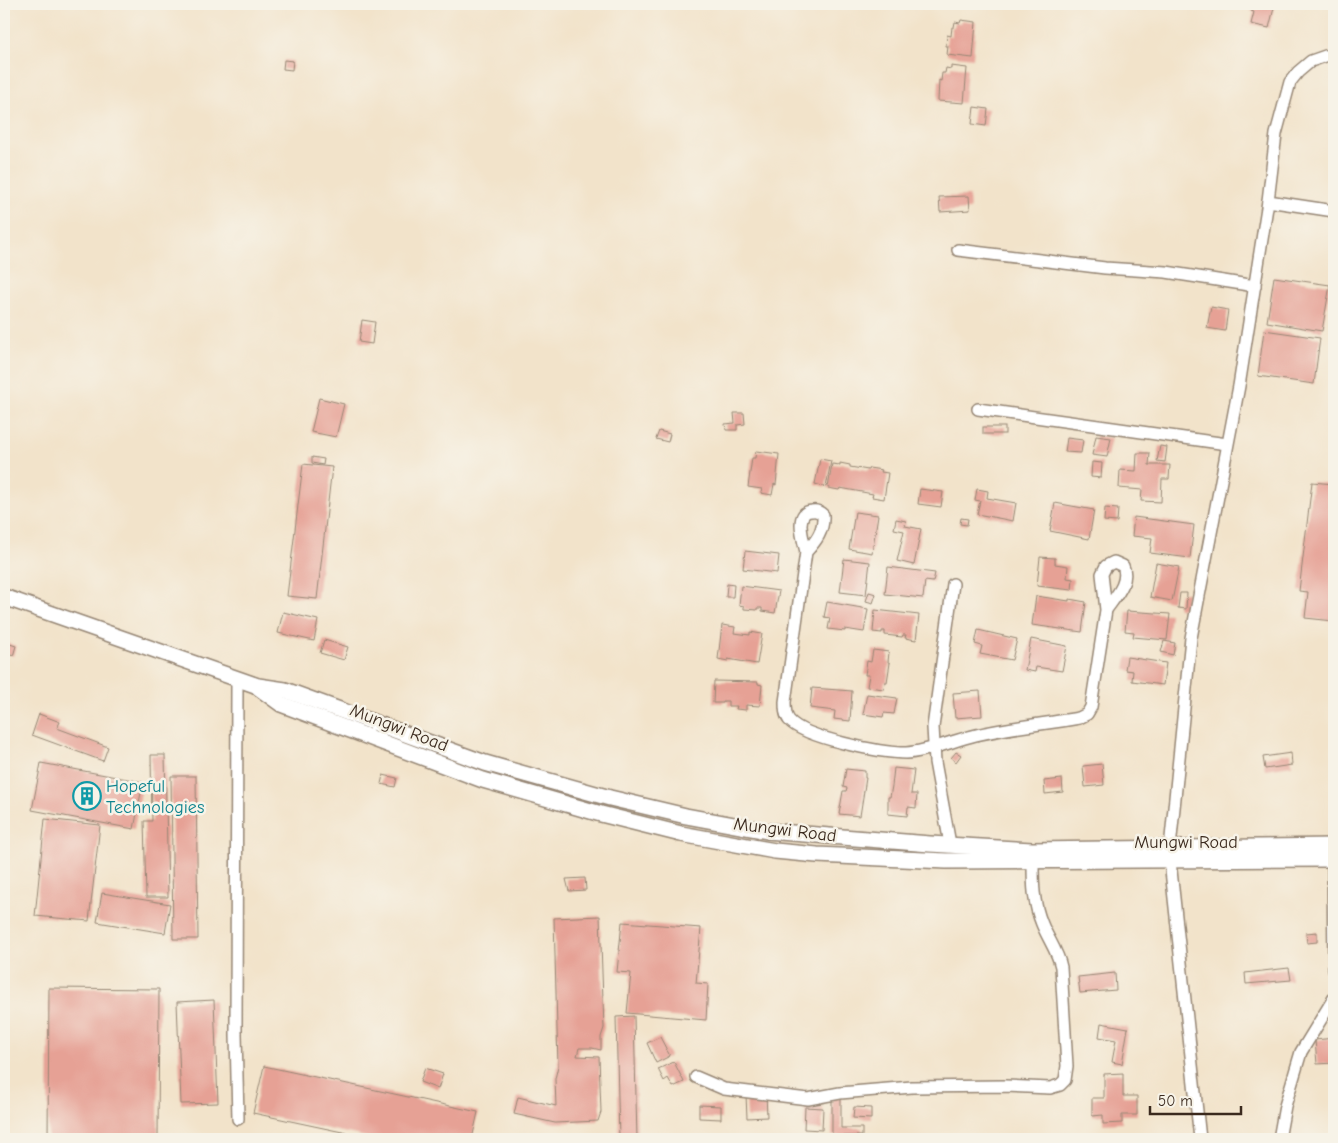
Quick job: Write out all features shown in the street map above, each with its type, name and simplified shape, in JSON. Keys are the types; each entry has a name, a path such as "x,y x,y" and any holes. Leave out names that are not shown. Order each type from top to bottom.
{"main road":[{"name":"Mungwi Road","path":"4,597 258,686 285,690 485,763 610,798 686,816 767,831 921,844 950,844 1032,850 1170,854 1334,855"},
{"name":"Mungwi Road","path":"258,686 281,704 483,780 601,814 681,834 775,851 817,855 946,861 1033,862 1170,854"}],"street":[{"path":"1200,1139 1170,854 1191,638 1228,444 1255,286 1276,134 1290,82 1298,72 1311,62 1334,53"},
{"path":"1268,201 1334,211"},
{"path":"958,250 1105,268 1166,272 1255,286"},
{"path":"978,410 1228,444"},
{"path":"806,552 785,702 786,716 801,729 837,742 905,753 920,751 978,734 1079,718 1087,714 1091,707 1106,610"},
{"path":"950,844 933,747 932,727 953,584"},
{"path":"237,679 236,1034 238,1119"},
{"path":"1334,855 1334,970"},
{"path":"696,1077 724,1089 808,1099 840,1092 912,1087 1005,1086 1050,1088 1060,1085 1065,1080 1067,1066 1061,967 1060,959 1042,924 1034,898 1033,862"},
{"path":"1279,1139 1285,1106 1301,1052 1334,998"}],"building":[{"path":"1253,4 1275,4 1269,28 1251,24 1254,12 1251,11"},
{"path":"961,20 976,22 973,58 947,55 947,35 951,36 952,27 954,27 955,22 960,23"},
{"path":"284,60 293,61 292,70 283,69"},
{"path":"951,66 967,68 964,103 938,101 939,80 941,81 942,73 945,73 946,68 951,69"},
{"path":"974,107 988,109 986,126 972,124"},
{"path":"969,196 970,210 940,212 939,197"},
{"path":"1274,277 1330,285 1322,331 1267,322"},
{"path":"1211,307 1228,310 1225,331 1207,328"},
{"path":"362,320 375,322 372,344 359,342"},
{"path":"1264,330 1320,338 1314,384 1258,376"},
{"path":"319,398 344,404 336,437 311,432"},
{"path":"734,413 744,413 745,424 737,425 737,430 726,430 725,424 735,423"},
{"path":"983,427 1005,427 1005,434 983,434"},
{"path":"659,431 670,434 668,442 656,439"},
{"path":"1096,436 1111,438 1107,457 1092,455"},
{"path":"1067,438 1083,440 1081,453 1065,452"},
{"path":"1160,446 1167,447 1165,462 1157,461"},
{"path":"756,451 779,454 776,485 774,484 772,495 761,493 762,489 748,487 752,458 755,458"},
{"path":"1137,453 1150,453 1149,465 1170,465 1169,479 1162,479 1161,502 1141,501 1142,490 1119,488 1120,470 1136,471"},
{"path":"312,457 324,459 323,465 312,463"},
{"path":"820,459 831,461 826,487 815,484"},
{"path":"1092,462 1102,463 1101,478 1091,477"},
{"path":"840,463 850,465 850,467 882,470 881,472 888,473 884,499 872,497 873,494 840,488 839,490 828,488 832,464 840,465"},
{"path":"303,464 332,467 317,599 287,596"},
{"path":"1312,482 1334,484 1334,621 1305,618 1308,592 1299,591"},
{"path":"920,489 943,492 941,507 918,504"},
{"path":"977,489 988,491 987,498 1016,503 1013,521 977,514 980,501 975,500"},
{"path":"1055,503 1094,510 1089,539 1050,531"},
{"path":"1105,508 1118,509 1117,522 1104,521"},
{"path":"855,512 878,515 872,553 849,549"},
{"path":"1134,517 1194,525 1190,558 1150,553 1152,538 1132,536"},
{"path":"961,518 968,519 967,525 960,524"},
{"path":"896,519 906,521 905,526 921,529 914,565 897,561 904,531 894,529"},
{"path":"745,551 779,555 777,573 743,569"},
{"path":"1040,557 1055,558 1055,564 1068,566 1067,578 1073,579 1072,590 1037,586"},
{"path":"844,559 870,562 866,595 840,592"},
{"path":"1156,563 1179,567 1172,601 1150,597"},
{"path":"888,567 935,573 933,582 925,581 923,598 885,594"},
{"path":"727,584 734,585 733,597 726,597"},
{"path":"741,586 779,591 775,613 762,611 762,608 757,608 757,610 744,609 744,606 739,605"},
{"path":"869,592 876,594 873,603 866,601"},
{"path":"1180,593 1187,593 1186,609 1178,608"},
{"path":"1036,596 1086,602 1082,632 1032,625"},
{"path":"827,602 868,609 864,632 828,629 830,618 824,617"},
{"path":"875,610 919,615 916,640 905,638 906,635 902,637 885,635 885,631 882,631 882,633 873,632"},
{"path":"1127,611 1170,614 1167,640 1133,637 1134,632 1125,631"},
{"path":"283,612 318,620 314,641 278,633"},
{"path":"722,625 735,627 734,633 750,635 750,632 762,634 757,664 718,659"},
{"path":"978,630 1017,639 1012,660 980,654 982,646 975,644"},
{"path":"1031,639 1067,646 1062,671 1036,667 1035,672 1025,670"},
{"path":"324,640 348,647 344,660 320,653"},
{"path":"1164,641 1175,643 1173,655 1161,652"},
{"path":"4,642 16,646 13,656 4,652"},
{"path":"873,650 889,652 888,662 890,663 884,689 867,687 869,675 865,675 867,661 871,662"},
{"path":"1127,657 1166,663 1163,685 1132,681 1133,671 1125,670"},
{"path":"714,681 758,682 758,684 762,685 760,706 746,705 746,710 736,709 737,706 728,706 728,701 713,703"},
{"path":"812,688 852,691 850,721 834,719 835,711 810,708"},
{"path":"980,691 982,716 955,718 953,693"},
{"path":"867,694 897,698 894,714 884,713 883,717 863,714"},
{"path":"39,714 60,722 57,728 108,747 103,761 32,735"},
{"path":"956,752 961,755 956,762 951,758"},
{"path":"1291,753 1292,765 1265,769 1263,757"},
{"path":"151,755 165,755 168,897 146,897 144,821 152,821"},
{"name":"Hopeful Technologies","path":"41,763 143,782 134,829 32,810"},
{"path":"1102,764 1104,785 1085,787 1083,766"},
{"path":"894,768 914,770 911,794 917,794 916,808 908,807 907,816 888,814 888,797 890,797"},
{"path":"846,769 865,771 866,778 860,816 839,814 843,791 846,791 847,788 843,787"},
{"path":"383,775 397,778 395,787 381,784"},
{"path":"171,776 196,776 198,939 173,939"},
{"path":"1062,779 1063,792 1045,794 1044,781"},
{"path":"45,819 100,825 89,921 35,916"},
{"path":"585,878 586,890 569,891 566,879"},
{"path":"102,893 170,904 165,933 97,922"},
{"path":"600,916 604,1028 601,1037 601,1050 579,1048 577,1056 599,1057 601,1112 598,1121 555,1123 514,1114 518,1097 556,1106 555,1079 558,1066 554,918"},
{"path":"622,922 701,928 696,983 708,984 706,1020 627,1013 631,973 617,972"},
{"path":"1317,932 1317,942 1307,943 1306,933"},
{"path":"1289,968 1291,980 1246,984 1245,973"},
{"path":"1115,973 1116,990 1080,993 1078,977"},
{"path":"49,988 159,989 158,1139 48,1139"},
{"path":"214,1000 218,1103 181,1104 177,1002"},
{"path":"634,1016 637,1139 619,1139 616,1017"},
{"path":"1101,1023 1128,1028 1122,1064 1112,1062 1116,1040 1099,1037"},
{"path":"660,1037 670,1056 656,1063 647,1043"},
{"path":"1334,1038 1334,1063 1317,1064 1315,1040"},
{"path":"674,1062 684,1082 673,1087 668,1078 664,1081 658,1069"},
{"path":"264,1066 478,1112 472,1139 375,1139 253,1113"},
{"path":"425,1068 443,1074 438,1089 420,1082"},
{"path":"1123,1073 1123,1096 1137,1096 1137,1115 1122,1115 1122,1123 1103,1124 1103,1115 1092,1116 1092,1098 1104,1098 1104,1074"},
{"path":"766,1093 767,1117 747,1118 746,1095"},
{"path":"832,1097 841,1097 841,1128 862,1128 862,1136 832,1136"},
{"path":"699,1105 721,1106 721,1119 699,1118"},
{"path":"805,1107 823,1108 822,1130 804,1129"},
{"path":"854,1107 871,1108 871,1119 853,1118"}],"place":[{"name":"Hopeful Technologies","path":"87,796"}]}
